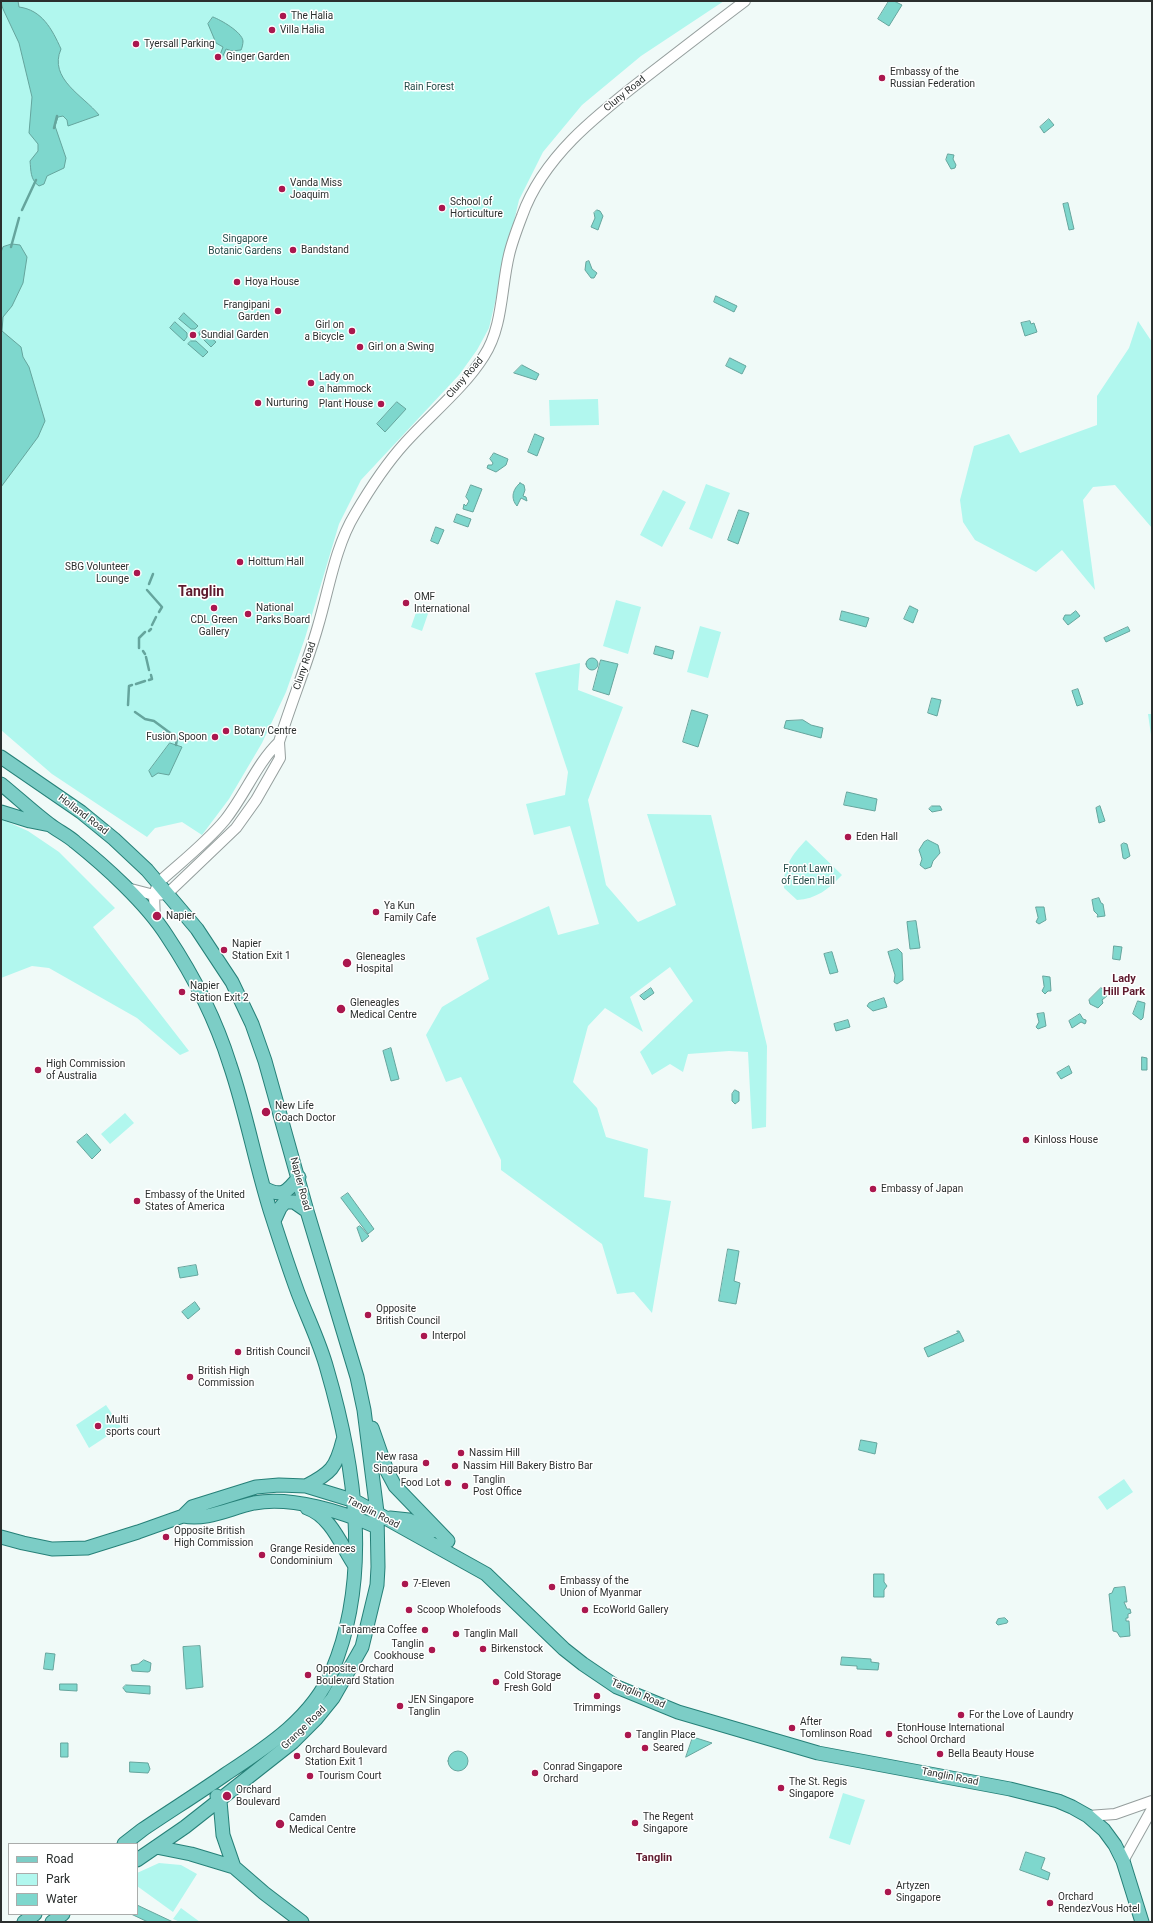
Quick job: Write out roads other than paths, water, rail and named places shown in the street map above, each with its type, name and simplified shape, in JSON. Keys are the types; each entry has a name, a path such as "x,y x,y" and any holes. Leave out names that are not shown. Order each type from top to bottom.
{"main road":[{"name":"Holland Road","path":"1,757 87,817 114,839 156,889"},
{"path":"1,784 50,825 73,839 125,887 167,935 198,989 217,1029 236,1084 274,1221 299,1294 327,1368 345,1435 355,1501"},
{"path":"1,812 30,821 50,825"},
{"name":"Napier Road","path":"156,889 167,894 197,929 232,982 265,1061 299,1177 307,1211 355,1369 364,1410 382,1515"},
{"path":"264,1188 272,1193 281,1194 290,1189 299,1177"},
{"path":"274,1221 280,1208 285,1202 294,1202 307,1211"},
{"path":"364,1410 387,1471 395,1486 448,1541"},
{"path":"306,1486 322,1478 332,1470 339,1458 345,1435"},
{"name":"Tanglin Road","path":"1,1536 23,1544 52,1549 87,1548 183,1516 192,1508 256,1486 306,1486 355,1501 486,1574 564,1649 617,1687 678,1712 818,1753 1010,1789 1058,1801 1088,1816 1106,1832 1116,1845 1123,1861 1142,1922"},
{"name":"Grange Road","path":"125,1843 142,1830 260,1751 287,1730 311,1706 320,1693 332,1671 348,1617 355,1566 355,1501"},
{"name":"Tanglin Road","path":"183,1516 196,1518 255,1503 290,1503 355,1517 377,1527"},
{"path":"290,1503 313,1510 328,1524 355,1566"},
{"path":"382,1515 418,1523 448,1541 472,1559 486,1574"},
{"name":"Grange Road","path":"138,1859 220,1801 293,1742 316,1720 333,1698 362,1647 370,1618 377,1584 377,1527 382,1515"},
{"path":"209,1786 220,1801 223,1834 234,1867"},
{"path":"156,1847 191,1854 234,1867 264,1893 302,1922"},
{"path":"24,1922 34,1915"},
{"path":"52,1922 62,1915"}],"street":[{"name":"Cluny Road","path":"167,894 236,828 262,790 280,758 279,742 317,629 342,543 350,524 378,479 404,444 474,370 485,355 494,335 509,255 516,232 522,214 541,177 570,143 598,116 676,53 745,1"},
{"name":"Cluny Road","path":"156,889 226,820 249,786 267,753 279,742"},
{"path":"125,887 156,889 155,920"},
{"path":"1088,1816 1115,1814 1152,1800"},
{"path":"1123,1861 1152,1809"}],"water":[{"path":"1,1 18,1 19,7 34,12 40,16 54,34 61,49 58,60 59,69 63,78 99,115 68,126 67,120 63,116 58,117 55,126 66,158 64,168 47,176 44,184 39,186 32,178 30,161 38,151 38,144 29,133 32,97 19,43 3,9"},
{"path":"889,1 894,1 902,5 889,26 878,19"},
{"path":"213,17 235,30 243,41 241,50 232,51 226,49 222,58 218,60 223,47 216,43 208,24"},
{"path":"1049,119 1054,125 1044,133 1040,127"},
{"path":"948,154 954,155 953,159 956,165 955,168 951,169 946,160"},
{"path":"1068,203 1074,229 1069,230 1063,204"},
{"path":"597,210 600,211 603,216 598,230 591,227 595,218 594,213"},
{"path":"12,244 20,245 27,257 23,283 12,306 3,317 2,331 21,347 23,357 29,367 45,421 38,437 1,487 1,252 3,247"},
{"path":"589,261 592,269 597,273 594,278 591,278 585,270 586,262"},
{"path":"716,296 737,306 734,312 714,302"},
{"path":"184,313 198,326 195,329 191,329 179,319"},
{"path":"1030,321 1031,324 1034,323 1037,332 1025,336 1021,323"},
{"path":"175,322 187,333 187,337 184,341 170,328"},
{"path":"202,330 216,342 211,347 200,336 199,333"},
{"path":"191,341 196,341 208,352 203,357 188,344"},
{"path":"730,358 746,366 742,374 726,366"},
{"path":"522,365 539,374 536,380 514,373"},
{"path":"397,402 406,409 385,432 377,424"},
{"path":"535,434 544,438 537,456 528,452"},
{"path":"494,453 508,459 506,465 496,472 487,468 488,465 492,465 493,463 490,459"},
{"path":"520,483 524,485 525,490 523,496 526,497 527,501 521,498 517,506 513,494"},
{"path":"471,485 482,489 473,512 463,509 464,504 466,506 469,501 466,497"},
{"path":"739,510 749,513 738,544 728,540"},
{"path":"457,514 471,519 468,527 454,522"},
{"path":"436,527 444,530 438,544 431,541"},
{"path":"910,606 918,610 913,623 904,619"},
{"path":"842,611 869,618 866,627 840,620"},
{"path":"1076,611 1080,616 1068,625 1063,619 1065,615 1070,615"},
{"path":"1128,627 1130,631 1106,642 1104,638"},
{"path":"656,646 674,651 672,659 654,654"},
{"path":"590,658 594,658 598,664 594,670 590,670 586,666 586,662"},
{"path":"601,660 618,664 609,695 593,690"},
{"path":"1078,689 1083,704 1077,706 1072,691"},
{"path":"932,698 941,700 937,716 928,713"},
{"path":"692,710 708,715 698,747 683,742"},
{"path":"803,720 811,725 823,728 821,738 784,728 786,721"},
{"path":"170,743 182,747 169,775 158,773 152,777 149,771"},
{"path":"847,792 877,799 875,811 844,805"},
{"path":"932,806 940,806 942,810 932,812 929,809"},
{"path":"1100,806 1105,821 1099,823 1096,808"},
{"path":"928,840 938,845 940,853 933,861 931,867 925,869 920,865 922,859 919,850 924,842"},
{"path":"1124,843 1127,844 1130,856 1125,859 1123,858 1121,845"},
{"path":"1099,898 1103,904 1105,916 1097,917 1098,915 1094,911 1092,900"},
{"path":"1036,907 1044,907 1046,920 1039,924 1036,922 1038,918"},
{"path":"916,921 920,948 910,949 907,922"},
{"path":"1114,946 1122,947 1120,960 1113,959"},
{"path":"898,949 902,953 903,980 897,984 894,982 895,975 888,952"},
{"path":"832,952 838,972 830,974 824,954"},
{"path":"1043,976 1050,977 1051,991 1048,991 1045,994 1042,991 1044,987"},
{"path":"651,988 654,993 644,1000 640,996"},
{"path":"1101,988 1106,989 1107,996 1102,1000 1103,1003 1098,1008 1090,1004 1089,1000"},
{"path":"884,998 887,1007 873,1011 867,1006 869,1003"},
{"path":"1138,1001 1145,1003 1143,1018 1141,1020 1133,1014"},
{"path":"1044,1013 1046,1026 1038,1029 1036,1027 1039,1022 1037,1014"},
{"path":"1080,1014 1083,1019 1086,1020 1085,1024 1081,1022 1072,1028 1069,1021"},
{"path":"848,1020 850,1027 836,1031 834,1024"},
{"path":"391,1048 399,1079 391,1081 383,1051"},
{"path":"1142,1057 1147,1058 1147,1070 1142,1070"},
{"path":"1069,1066 1072,1073 1061,1079 1057,1073"},
{"path":"735,1090 739,1092 739,1101 735,1104 732,1101 732,1094"},
{"path":"87,1134 101,1150 92,1159 77,1142"},
{"path":"348,1193 374,1229 368,1234 341,1198"},
{"path":"360,1226 369,1236 362,1242 357,1228"},
{"path":"728,1249 739,1251 734,1281 740,1283 736,1304 719,1301"},
{"path":"196,1265 198,1275 180,1278 178,1268"},
{"path":"195,1302 200,1309 188,1319 182,1312"},
{"path":"957,1331 959,1331 964,1341 928,1357 924,1348 958,1333"},
{"path":"861,1440 877,1443 875,1454 859,1450"},
{"path":"874,1574 884,1574 884,1582 887,1586 884,1590 884,1597 874,1597"},
{"path":"1125,1587 1127,1602 1124,1602 1127,1609 1130,1609 1131,1613 1128,1614 1128,1618 1126,1618 1126,1621 1129,1621 1130,1636 1120,1637 1117,1632 1113,1631 1109,1594 1112,1593 1114,1588"},
{"path":"1005,1618 1008,1621 1007,1623 998,1625 996,1623 998,1619"},
{"path":"200,1646 203,1687 186,1689 183,1647"},
{"path":"46,1653 55,1654 53,1670 44,1669"},
{"path":"842,1657 871,1659 871,1662 879,1663 878,1670 857,1669 857,1666 841,1665"},
{"path":"144,1660 151,1663 150,1671 132,1671 131,1665 138,1664"},
{"path":"60,1684 77,1684 77,1691 60,1690"},
{"path":"126,1685 150,1686 150,1694 126,1692 123,1688"},
{"path":"693,1737 712,1743 686,1757"},
{"path":"61,1743 68,1743 68,1757 61,1757"},
{"path":"458,1751 465,1754 468,1761 465,1768 458,1771 451,1768 448,1761 451,1754"},
{"path":"130,1762 148,1763 150,1769 148,1773 130,1772"},
{"path":"1026,1852 1045,1858 1041,1869 1050,1873 1048,1880 1020,1870"},
{"path":"138,1905 173,1922 148,1922 133,1915 138,1915"}],"waterway":[{"path":"54,128 57,116"},
{"path":"22,210 36,180"},
{"path":"11,247 19,218"},
{"path":"149,584 153,574"},
{"path":"147,590 162,607 159,612"},
{"path":"152,625 156,617"},
{"path":"139,648 139,638 145,632"},
{"path":"146,657 149,670"},
{"path":"149,680 152,679 151,675"},
{"path":"136,684 145,681"},
{"path":"128,705 129,686 132,685"},
{"path":"135,712 145,719 154,721 177,738 176,745"}],"place":[{"name":"The Halia","path":"283,16"},
{"name":"Villa Halia","path":"272,30"},
{"name":"Tyersall Parking","path":"136,44"},
{"name":"Ginger Garden","path":"218,57"},
{"name":"Embassy of the Russian Federation","path":"882,78"},
{"name":"Vanda Miss Joaquim","path":"282,189"},
{"name":"School of Horticulture","path":"442,208"},
{"name":"Bandstand","path":"293,250"},
{"name":"Hoya House","path":"237,282"},
{"name":"Frangipani Garden","path":"278,311"},
{"name":"Girl on a Bicycle","path":"352,331"},
{"name":"Sundial Garden","path":"193,335"},
{"name":"Girl on a Swing","path":"360,347"},
{"name":"Lady on a hammock","path":"311,383"},
{"name":"Nurturing","path":"258,403"},
{"name":"Plant House","path":"381,404"},
{"name":"Holttum Hall","path":"240,562"},
{"name":"SBG Volunteer Lounge","path":"137,573"},
{"name":"OMF International","path":"406,603"},
{"name":"CDL Green Gallery","path":"214,608"},
{"name":"National Parks Board","path":"248,614"},
{"name":"Botany Centre","path":"226,731"},
{"name":"Fusion Spoon","path":"215,737"},
{"name":"Eden Hall","path":"848,837"},
{"name":"Ya Kun Family Cafe","path":"376,912"},
{"name":"Napier","path":"157,916"},
{"name":"Napier Station Exit 1","path":"224,950"},
{"name":"Gleneagles Hospital","path":"347,963"},
{"name":"Napier Station Exit 2","path":"182,992"},
{"name":"Gleneagles Medical Centre","path":"341,1009"},
{"name":"High Commission of Australia","path":"38,1070"},
{"name":"New Life Coach Doctor","path":"266,1112"},
{"name":"Kinloss House","path":"1026,1140"},
{"name":"Embassy of Japan","path":"873,1189"},
{"name":"Embassy of the United States of America","path":"137,1201"},
{"name":"Opposite British Council","path":"368,1315"},
{"name":"Interpol","path":"424,1336"},
{"name":"British Council","path":"238,1352"},
{"name":"British High Commission","path":"190,1377"},
{"name":"Multi sports court","path":"98,1426"},
{"name":"Nassim Hill","path":"461,1453"},
{"name":"New rasa Singapura","path":"426,1463"},
{"name":"Nassim Hill Bakery Bistro Bar","path":"455,1466"},
{"name":"Food Lot","path":"448,1483"},
{"name":"Tanglin Post Office","path":"465,1486"},
{"name":"Opposite British High Commission","path":"166,1537"},
{"name":"Grange Residences Condominium","path":"262,1555"},
{"name":"7-Eleven","path":"405,1584"},
{"name":"Embassy of the Union of Myanmar","path":"552,1587"},
{"name":"Scoop Wholefoods","path":"409,1610"},
{"name":"EcoWorld Gallery","path":"585,1610"},
{"name":"Tanamera Coffee","path":"425,1630"},
{"name":"Tanglin Mall","path":"456,1634"},
{"name":"Birkenstock","path":"483,1649"},
{"name":"Tanglin Cookhouse","path":"432,1650"},
{"name":"Opposite Orchard Boulevard Station","path":"308,1675"},
{"name":"Cold Storage Fresh Gold","path":"496,1682"},
{"name":"Trimmings","path":"597,1696"},
{"name":"JEN Singapore Tanglin","path":"400,1706"},
{"name":"For the Love of Laundry","path":"961,1715"},
{"name":"After Tomlinson Road","path":"792,1728"},
{"name":"EtonHouse International School Orchard","path":"889,1734"},
{"name":"Tanglin Place","path":"628,1735"},
{"name":"Seared","path":"645,1748"},
{"name":"Bella Beauty House","path":"940,1754"},
{"name":"Orchard Boulevard Station Exit 1","path":"297,1756"},
{"name":"Conrad Singapore Orchard","path":"535,1773"},
{"name":"Tourism Court","path":"310,1776"},
{"name":"The St. Regis Singapore","path":"781,1788"},
{"name":"Orchard Boulevard","path":"227,1796"},
{"name":"The Regent Singapore","path":"635,1823"},
{"name":"Camden Medical Centre","path":"280,1824"},
{"name":"Artyzen Singapore","path":"888,1892"},
{"name":"Orchard RendezVous Hotel","path":"1050,1903"}],"district":[{"name":"Tanglin","path":"201,592"},
{"name":"Lady Hill Park","path":"1124,985"},
{"name":"Tanglin","path":"654,1858"}],"park label":[{"name":"Rain Forest","path":"429,87"},
{"name":"Singapore Botanic Gardens","path":"245,244"},
{"name":"Front Lawn of Eden Hall","path":"808,874"}]}
